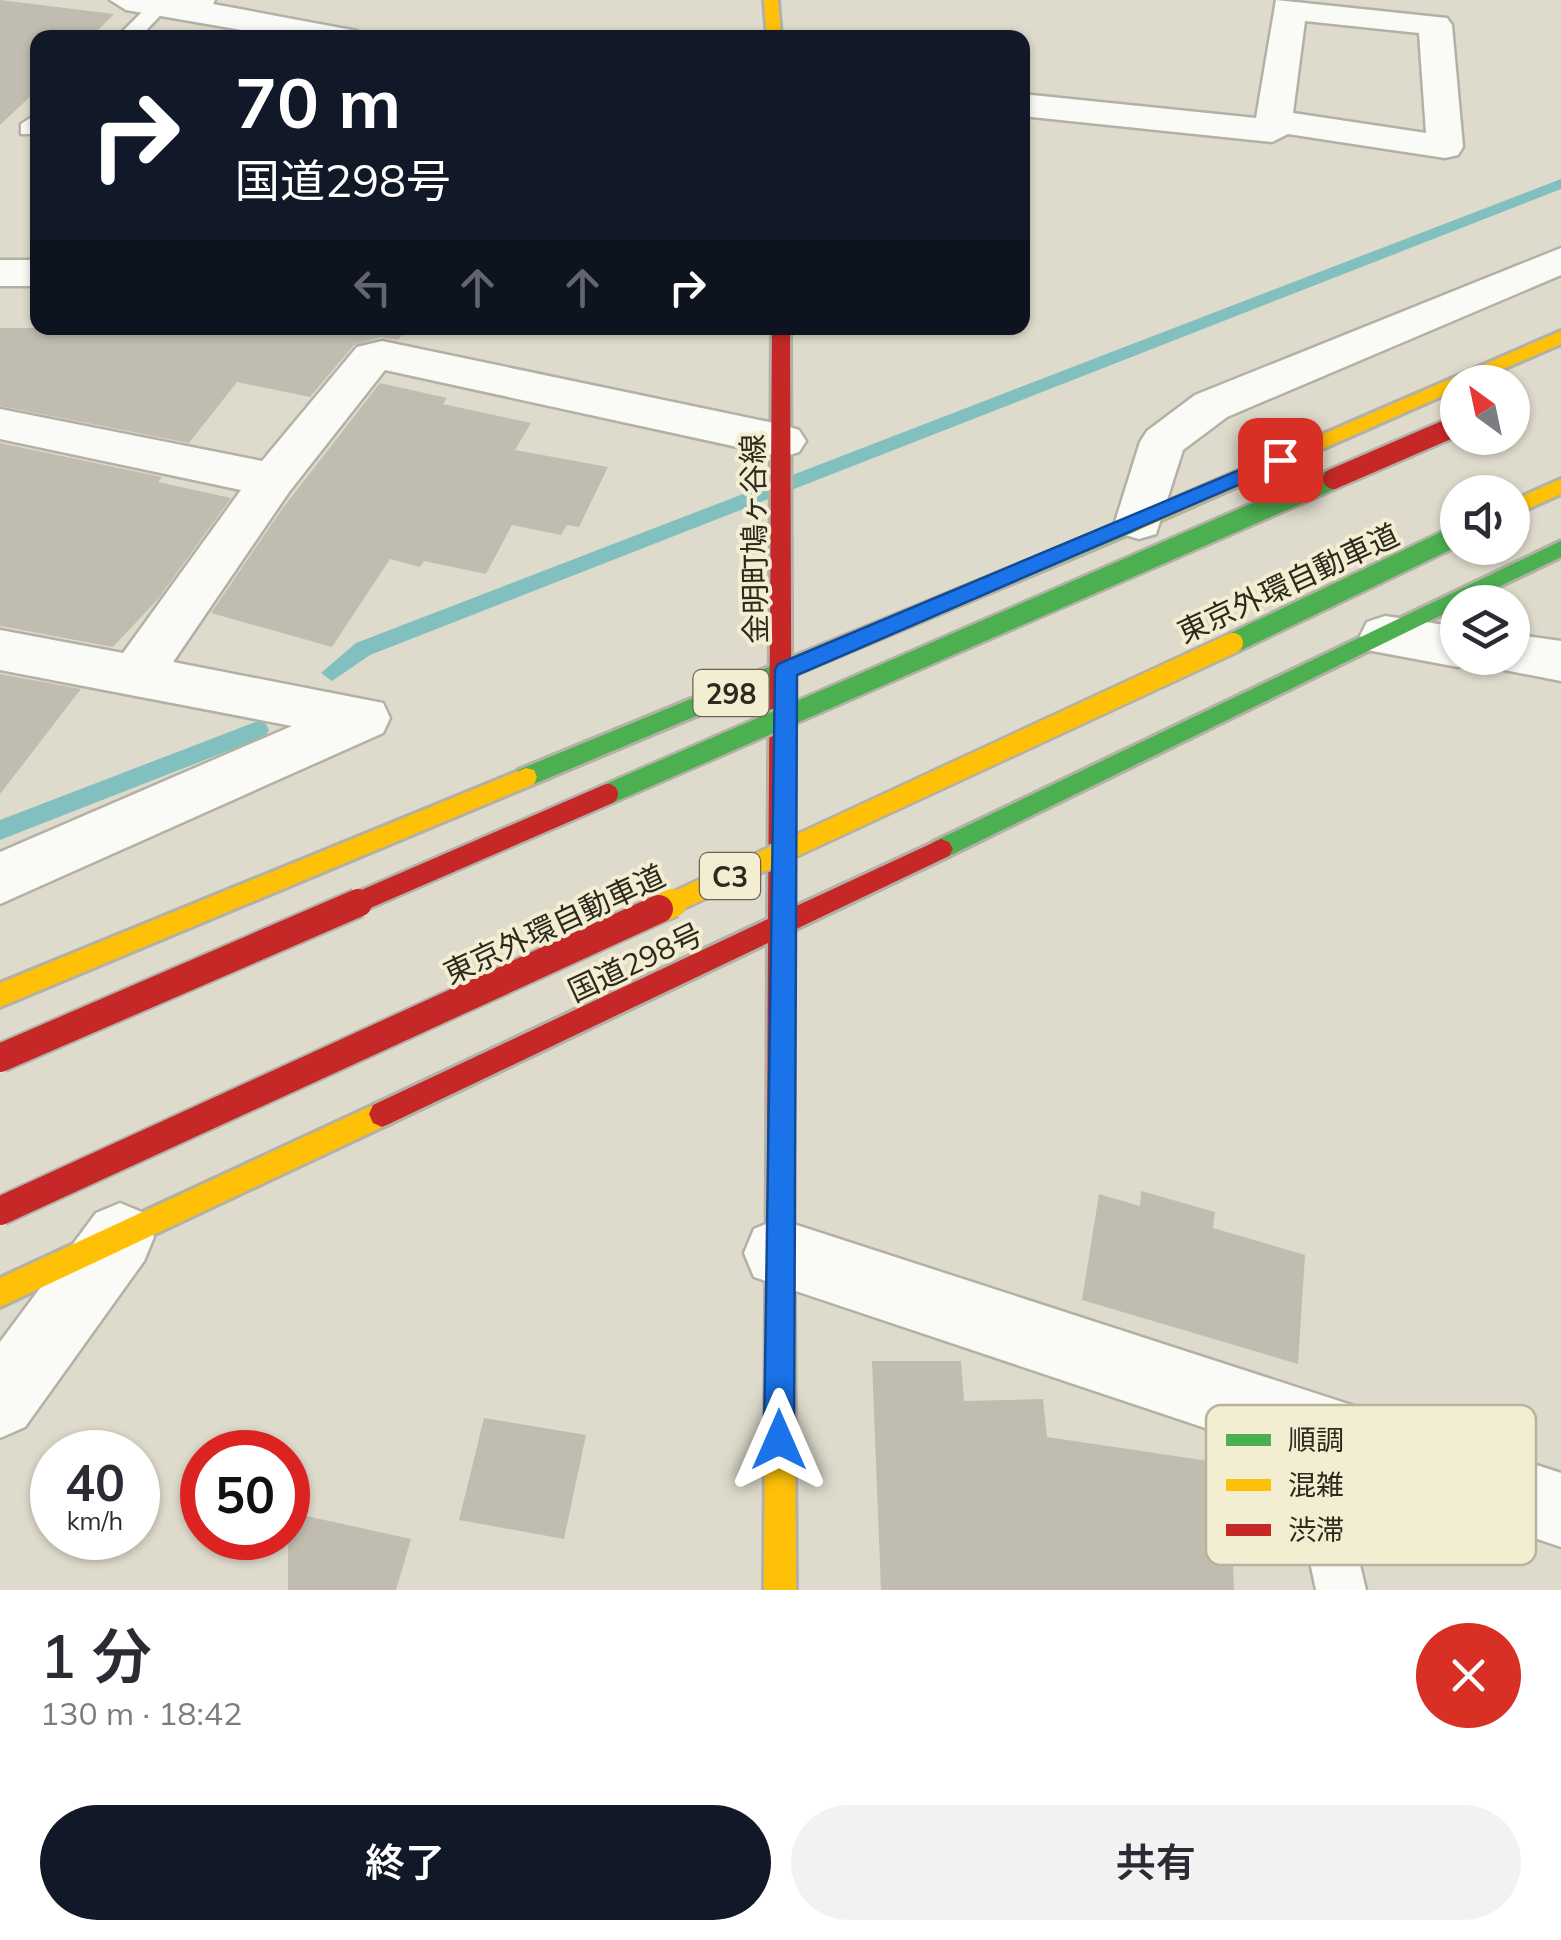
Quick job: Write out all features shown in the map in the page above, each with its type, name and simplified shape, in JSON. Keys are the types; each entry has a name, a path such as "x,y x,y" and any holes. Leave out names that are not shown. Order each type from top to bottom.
{"main road":[{"path":"768,1 773,30"},
{"name":"金明町鳩ヶ谷線","path":"780,1590 778,1254 786,670 781,335"},
{"name":"298","path":"0,996 1138,522 1561,338"},
{"path":"0,1058 1440,433"},
{"path":"1530,501 1561,486"},
{"name":"東京外環自動車道","path":"0,1211 1056,726 1440,544"},
{"name":"国道298号","path":"0,1293 782,926 1561,548"}],"street":[{"path":"126,0 183,4 305,30"},
{"path":"1030,106 1272,130 1292,5 1434,25 1445,148 1274,121"},
{"path":"1138,522 1162,442 1211,406 1561,260"},
{"path":"0,273 30,273"},
{"path":"136,675 273,480 372,357 382,355 783,442"},
{"path":"0,424 273,480"},
{"path":"1385,636 1440,644"},
{"path":"0,650 364,718 0,879"},
{"path":"1530,657 1561,661"},
{"path":"0,1402 120,1237"},
{"path":"778,1254 1240,1405"},
{"path":"1536,1502 1561,1510"}],"lane":[{"path":"139,30 183,4"},
{"path":"1335,1565 1341,1590"}],"building":[{"path":"0,0 114,14 98,30 30,30 30,97 0,125"},
{"path":"0,328 30,328 30,335 402,335 398,340 381,337 354,345 310,397 237,382 189,443 0,406"},
{"path":"380,383 447,398 443,404 531,423 515,450 608,467 579,527 567,525 561,535 512,525 486,574 424,561 420,567 390,559 332,647 211,613 282,509"},
{"path":"0,443 162,477 158,482 231,498 158,599 113,647 0,626"},
{"path":"0,674 81,689 0,794"},
{"path":"1141,1191 1215,1212 1213,1228 1305,1255 1298,1364 1082,1300 1099,1194 1140,1206"},
{"path":"872,1361 961,1361 964,1401 1043,1399 1047,1437 1206,1461 1206,1565 1233,1565 1234,1590 881,1590"},
{"path":"484,1418 586,1435 564,1539 459,1520"},
{"path":"310,1517 411,1539 396,1590 288,1590 288,1560 310,1560"}],"waterway":[{"path":"332,673 363,649 1561,184"},
{"path":"0,830 258,730"}],"traffic: fast":[{"path":"608,794 1333,479"},
{"path":"526,777 1132,525"},
{"path":"1233,643 1440,544"},
{"path":"941,849 1561,548"}],"traffic: slow":[{"path":"771,0 773,30"},
{"path":"1132,525 1561,337"},
{"path":"1530,501 1561,486"},
{"path":"659,909 1233,643"},
{"path":"0,995 526,777"},
{"path":"0,1293 382,1114"},
{"path":"780,1160 780,1590"}],"traffic: jam":[{"path":"780,1160 781,335"},
{"path":"1333,479 1440,433"},
{"path":"0,1058 608,794"},
{"path":"382,1114 941,849"},
{"path":"0,1211 659,909"}],"route":[{"path":"779,1440 786,670 1280,460"}]}
